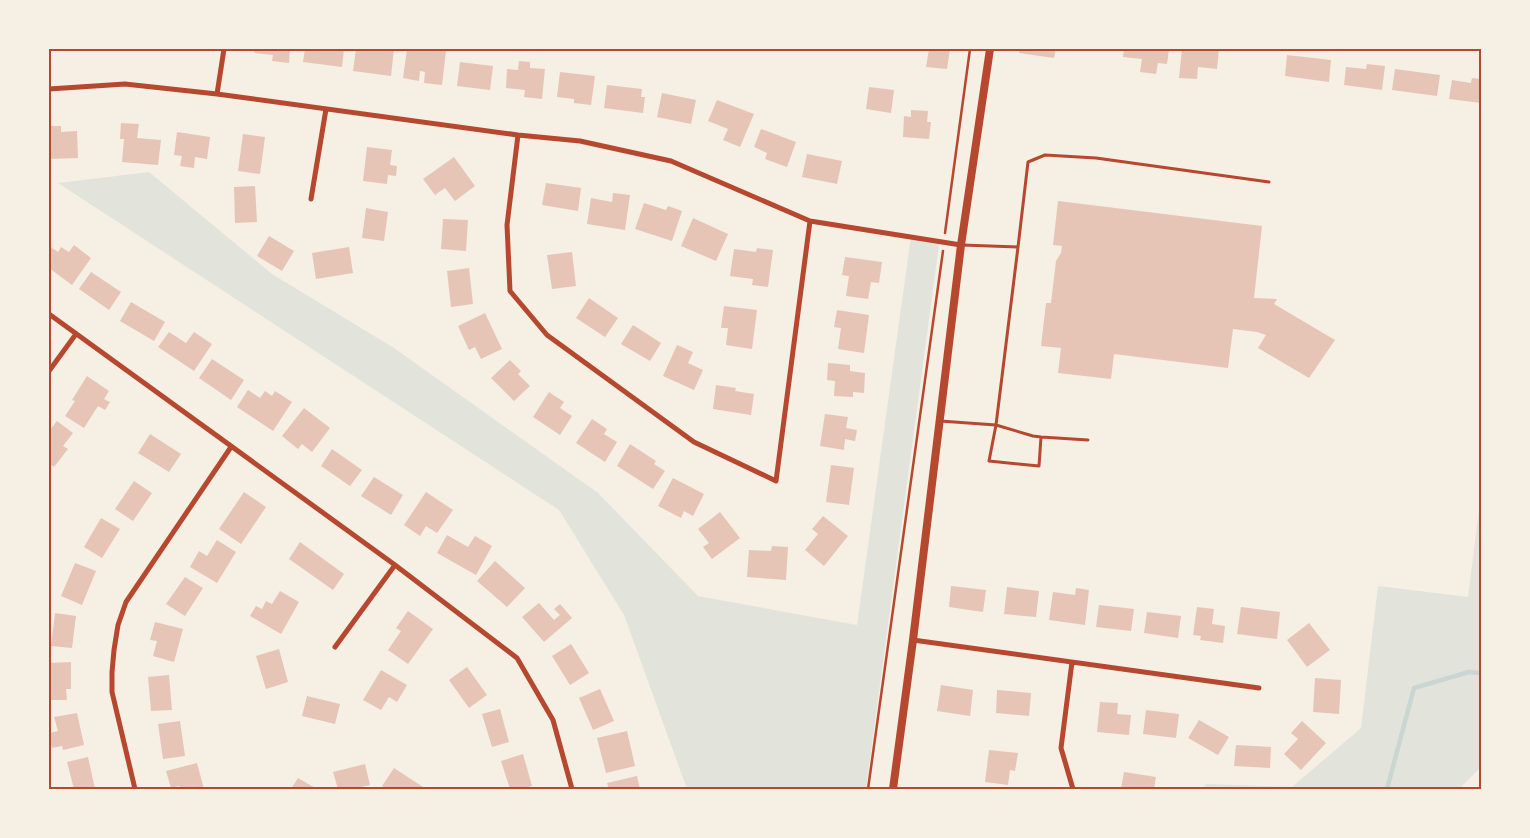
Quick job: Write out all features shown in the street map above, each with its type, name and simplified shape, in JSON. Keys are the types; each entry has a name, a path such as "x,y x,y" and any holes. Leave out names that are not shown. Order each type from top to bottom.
{"street":[{"path":"218,94 224,49"},
{"path":"892,789 914,640 961,245 990,49"},
{"path":"49,88 125,84 218,94 518,135 580,141 671,161 810,221 961,245"},
{"path":"311,199 326,109"},
{"path":"518,135 507,225 510,291 547,335 694,442 776,481 810,221"},
{"path":"49,314 231,448 395,565 517,658 553,720 572,789"},
{"path":"49,372 76,334"},
{"path":"135,789 112,692 112,672 118,625 126,602 231,448"},
{"path":"335,646 395,565"},
{"path":"914,640 1259,688"},
{"path":"1072,662 1061,748 1073,789"}],"lane":[{"path":"1040,437 1039,466 989,461 996,424 1028,162 1045,155 1096,158 1269,182"},
{"path":"961,245 1018,247"},
{"path":"940,421 996,424 1033,436 1088,440"}],"path":[{"path":"868,789 970,49"}],"shaded area":[{"path":"149,172 272,274 394,348 598,493 698,596 857,625 911,236 929,238 939,245 866,789 687,789 624,615 559,510 58,183"},
{"path":"1481,494 1481,767 1459,789 1202,789 1206,784 1292,787 1361,728 1378,586 1468,597"}],"building":[{"path":"255,49 290,49 289,63 272,61 273,55 254,53"},
{"path":"305,49 344,49 342,67 303,62"},
{"path":"356,49 394,49 391,76 353,71"},
{"path":"407,49 446,51 442,85 424,83 425,72 420,71 419,81 403,78"},
{"path":"929,49 950,49 947,69 926,67"},
{"path":"1019,49 1056,49 1054,58 1019,53"},
{"path":"1124,49 1169,49 1167,64 1158,63 1156,74 1140,72 1142,59 1123,57"},
{"path":"1182,49 1219,49 1217,69 1198,67 1197,79 1179,78"},
{"path":"1287,55 1331,60 1329,82 1285,76"},
{"path":"519,61 530,62 530,68 545,69 542,99 524,97 525,90 506,88 507,69 518,70"},
{"path":"460,62 493,66 490,90 457,86"},
{"path":"1367,64 1385,66 1382,90 1344,85 1346,67 1366,69"},
{"path":"1395,69 1440,75 1437,96 1392,90"},
{"path":"560,72 595,76 591,105 574,103 574,99 557,97"},
{"path":"1472,78 1481,79 1481,103 1449,99 1452,80 1471,83"},
{"path":"607,85 642,89 641,97 645,97 643,113 604,108"},
{"path":"869,87 894,90 891,113 866,109"},
{"path":"662,93 696,100 691,124 657,117"},
{"path":"717,100 754,114 740,147 723,140 728,129 708,121"},
{"path":"911,110 928,111 927,122 931,122 929,139 903,137 904,116 911,117"},
{"path":"121,123 139,124 137,138 161,140 158,165 122,162 124,139 120,139"},
{"path":"49,126 61,126 61,132 77,131 78,158 49,159"},
{"path":"761,129 796,142 787,167 765,159 767,153 754,147"},
{"path":"177,132 210,137 207,159 195,157 194,168 180,166 182,156 174,155"},
{"path":"243,134 265,137 260,174 238,171"},
{"path":"367,147 392,150 390,165 397,166 396,176 388,175 387,184 363,181"},
{"path":"807,154 842,161 837,184 802,177"},
{"path":"454,157 475,186 455,201 445,188 435,195 423,179"},
{"path":"546,183 581,188 578,211 542,205"},
{"path":"255,186 257,222 235,223 234,187"},
{"path":"613,193 630,195 625,230 587,224 591,198 612,202"},
{"path":"1058,201 1262,226 1254,298 1277,299 1274,304 1335,340 1309,378 1258,348 1266,335 1233,329 1228,368 1114,354 1111,379 1058,373 1061,348 1041,346 1046,303 1051,303 1056,261 1061,253 1062,246 1053,245"},
{"path":"644,203 666,210 668,206 682,211 672,241 635,229"},
{"path":"366,208 388,212 384,241 362,238"},
{"path":"693,218 728,234 716,261 681,246"},
{"path":"443,219 468,220 466,251 441,249"},
{"path":"269,236 294,251 282,271 257,256"},
{"path":"74,245 91,258 72,285 49,268 49,246 58,252 61,247 69,252"},
{"path":"349,247 353,273 316,279 312,253"},
{"path":"757,248 773,250 768,287 752,285 753,279 730,276 734,249 756,252"},
{"path":"572,252 576,286 552,289 547,255"},
{"path":"845,257 882,262 879,283 871,282 868,299 846,296 849,276 842,275"},
{"path":"469,268 473,304 451,307 447,271"},
{"path":"91,272 121,292 109,310 79,289"},
{"path":"589,298 618,318 605,337 576,318"},
{"path":"131,302 165,322 154,341 120,321"},
{"path":"724,306 757,310 752,349 726,345 728,328 721,328"},
{"path":"837,310 869,315 864,353 838,349 841,328 834,327"},
{"path":"485,313 502,349 481,359 475,347 469,350 458,326"},
{"path":"633,325 661,343 650,361 621,344"},
{"path":"169,332 186,343 194,332 212,344 194,371 158,347"},
{"path":"677,345 693,352 688,363 703,370 694,390 663,376"},
{"path":"212,359 244,380 231,400 199,378"},
{"path":"510,360 521,371 518,374 530,386 514,401 491,378"},
{"path":"828,363 850,365 850,371 865,373 864,393 853,392 853,397 834,396 835,381 827,380"},
{"path":"87,376 109,391 104,399 110,402 105,410 98,406 84,428 65,416 75,401 72,400"},
{"path":"716,385 736,388 735,391 754,394 751,415 713,409"},
{"path":"248,390 260,398 265,391 272,396 275,391 292,402 273,431 237,407"},
{"path":"549,392 564,402 560,408 572,416 560,435 533,417"},
{"path":"304,408 330,428 312,452 302,444 298,449 282,436"},
{"path":"825,414 848,417 846,428 857,430 855,441 845,439 844,450 820,446"},
{"path":"592,419 607,429 604,434 617,442 605,462 576,443"},
{"path":"57,421 73,433 63,446 68,449 54,467 49,463 49,431"},
{"path":"150,434 181,454 169,472 138,453"},
{"path":"630,444 656,461 654,464 665,471 653,489 617,466"},
{"path":"332,449 362,470 350,486 321,466"},
{"path":"831,465 854,468 849,505 826,502"},
{"path":"374,477 403,495 391,515 361,496"},
{"path":"673,478 704,494 693,516 684,511 681,518 658,506"},
{"path":"134,481 152,493 133,521 115,509"},
{"path":"244,492 266,507 241,544 219,529"},
{"path":"426,492 453,510 437,533 426,526 420,536 404,525"},
{"path":"720,512 740,538 712,559 703,547 709,543 698,529"},
{"path":"823,516 848,536 824,566 805,550 818,534 812,529"},
{"path":"101,518 120,529 102,558 84,547"},
{"path":"447,535 468,547 475,536 492,546 476,575 437,553"},
{"path":"217,540 236,552 217,583 190,567 199,551 207,556"},
{"path":"300,542 344,574 333,590 289,559"},
{"path":"772,546 788,547 786,580 747,577 749,550 771,551"},
{"path":"495,561 525,588 507,607 477,581"},
{"path":"75,563 96,571 82,605 61,596"},
{"path":"185,577 203,588 185,616 166,604"},
{"path":"951,586 986,590 983,612 949,607"},
{"path":"1007,587 1039,591 1036,617 1004,614"},
{"path":"1076,588 1089,590 1085,625 1049,620 1053,592 1075,595"},
{"path":"280,591 299,602 281,634 250,616 256,606 262,609 266,601 272,604"},
{"path":"539,603 554,620 560,615 554,609 560,604 572,618 544,642 522,617"},
{"path":"1099,605 1134,609 1131,631 1096,627"},
{"path":"1197,607 1214,609 1212,624 1225,626 1223,643 1200,640 1201,636 1193,635"},
{"path":"1241,607 1280,612 1277,639 1237,634"},
{"path":"408,611 433,629 408,664 388,650 401,631 396,628"},
{"path":"1147,612 1181,616 1178,638 1144,633"},
{"path":"55,613 76,616 72,648 51,646"},
{"path":"155,622 183,629 174,662 153,656 157,641 150,640"},
{"path":"1309,623 1330,650 1307,667 1287,640"},
{"path":"571,644 589,673 570,685 552,656"},
{"path":"279,649 288,682 266,689 256,656"},
{"path":"71,662 71,689 66,689 67,700 49,700 49,663"},
{"path":"467,667 487,695 469,708 449,680"},
{"path":"381,670 407,685 397,702 389,697 381,710 363,700"},
{"path":"169,675 172,710 151,711 148,677"},
{"path":"1315,678 1341,680 1339,714 1313,712"},
{"path":"941,685 973,690 970,716 937,711"},
{"path":"600,689 614,721 593,730 579,698"},
{"path":"997,690 1031,693 1029,716 996,713"},
{"path":"307,696 340,704 335,724 302,716"},
{"path":"1100,702 1118,703 1117,714 1131,715 1129,735 1097,732"},
{"path":"500,709 509,742 492,747 482,714"},
{"path":"1146,710 1179,714 1176,738 1143,734"},
{"path":"77,713 84,745 63,750 62,746 52,748 49,733 58,731 54,717"},
{"path":"1199,720 1229,737 1218,755 1188,738"},
{"path":"180,721 185,756 163,759 158,724"},
{"path":"1302,721 1326,743 1301,770 1284,754 1298,739 1291,733"},
{"path":"627,731 635,766 606,773 597,738"},
{"path":"1236,745 1271,747 1270,768 1234,766"},
{"path":"989,750 1018,753 1015,771 1010,770 1008,785 985,782"},
{"path":"523,754 532,786 510,789 501,761"},
{"path":"88,757 95,789 74,789 67,762"},
{"path":"197,763 204,789 180,789 179,786 171,788 166,771"},
{"path":"365,764 370,785 352,789 338,789 333,772"},
{"path":"394,768 423,787 422,789 387,789 382,786"},
{"path":"1124,772 1156,777 1154,789 1121,789"},
{"path":"637,776 640,789 609,789 607,783"},
{"path":"298,778 317,789 291,789"}],"waterway":[{"path":"1387,789 1414,688 1469,672 1481,673"}]}
